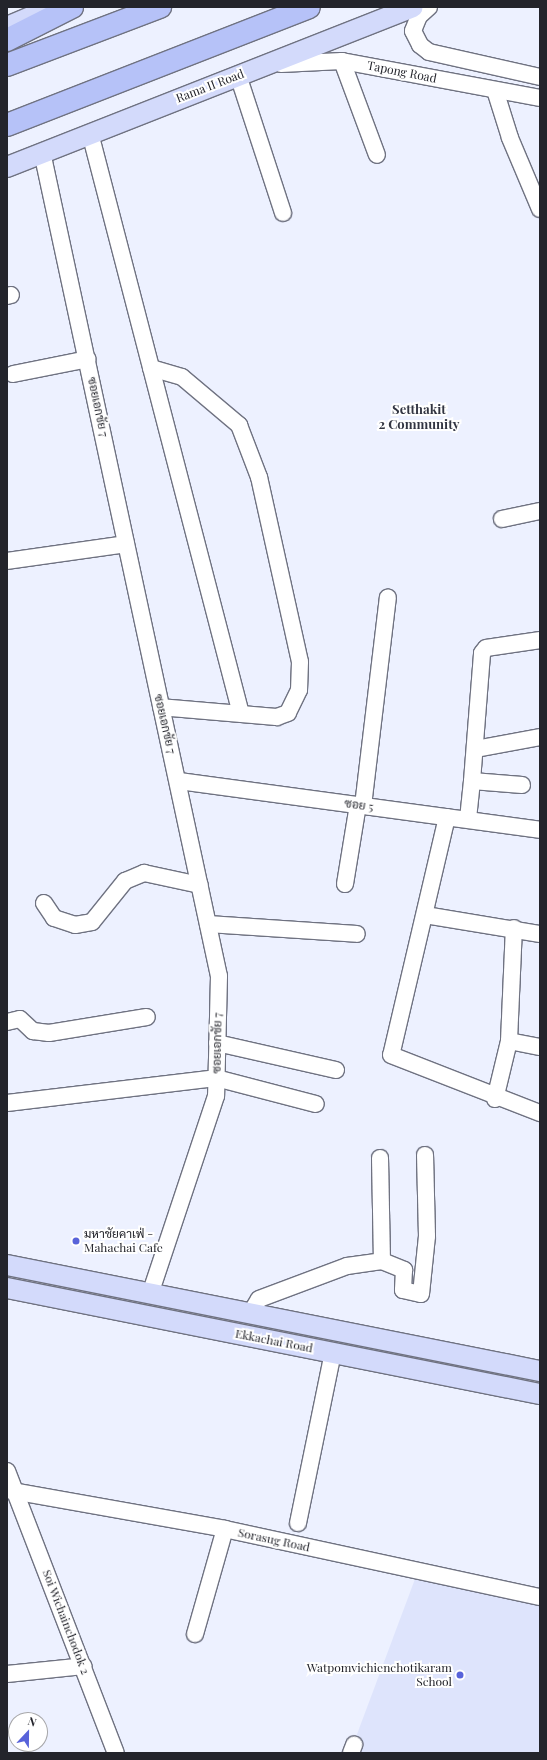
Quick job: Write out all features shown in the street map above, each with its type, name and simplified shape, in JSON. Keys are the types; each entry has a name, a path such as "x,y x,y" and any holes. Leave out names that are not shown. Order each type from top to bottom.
{"highway":[{"path":"7,40 72,7"},
{"path":"7,65 160,7"},
{"path":"7,125 309,7"}],"main road":[{"name":"Rama II Road","path":"7,167 90,133 413,7"},
{"path":"7,27 49,8"},
{"name":"Ekkachai Road","path":"7,1265 540,1371"},
{"name":"Ekkachai Road","path":"7,1288 540,1394"}],"street":[{"name":"Tapong Road","path":"429,7 419,16 413,31 417,41 429,52 540,77"},
{"name":"Tapong Road","path":"262,66 342,61 540,98"},
{"path":"342,61 377,155"},
{"path":"238,75 283,213"},
{"path":"495,90 510,138 540,209"},
{"path":"90,133 241,714"},
{"name":"ซอยเอกชัย 7","path":"42,152 88,360 161,706 179,780 219,976 216,1096 150,1294"},
{"path":"13,374 88,360"},
{"path":"151,368 182,377 238,424 259,477 300,662 299,690 288,713 277,717 161,706"},
{"path":"502,519 540,511"},
{"path":"7,561 126,544"},
{"path":"345,884 361,805 388,597"},
{"path":"468,819 476,749 484,650 540,640"},
{"path":"476,749 540,737"},
{"name":"ซอย 5","path":"179,780 540,830"},
{"path":"472,781 522,786"},
{"path":"446,817 426,915 391,1055 495,1099 540,1113"},
{"path":"44,903 54,918 75,925 92,922 124,881 144,873 200,884"},
{"path":"426,915 514,928 540,934"},
{"path":"208,924 357,934"},
{"path":"495,1099 509,1041 514,928"},
{"path":"7,1022 20,1019 33,1031 49,1033 147,1017"},
{"path":"509,1041 540,1047"},
{"path":"217,1043 336,1070"},
{"path":"7,1103 216,1078 316,1104"},
{"path":"250,1314 259,1299 347,1266 382,1261 404,1270 403,1290 421,1294 427,1236 425,1155"},
{"path":"380,1158 382,1261"},
{"path":"298,1523 333,1353"},
{"name":"Soi Wichainchodok 2","path":"7,1471 11,1490 84,1666 116,1753"},
{"name":"Sorasug Road","path":"11,1490 224,1529 540,1597"},
{"path":"195,1634 224,1529"},
{"path":"7,1674 84,1666"}],"shaded area":[{"name":"Watpomvichienchotikaram School","path":"418,1571 540,1597 540,1753 350,1753"}],"place":[{"name":"มหาชัยคาเฟ่ - Mahachai Cafe","path":"76,1241"},
{"name":"Watpomvichienchotikaram School","path":"460,1675"}],"district":[{"name":"Setthakit 2 Community","path":"419,418"}]}
